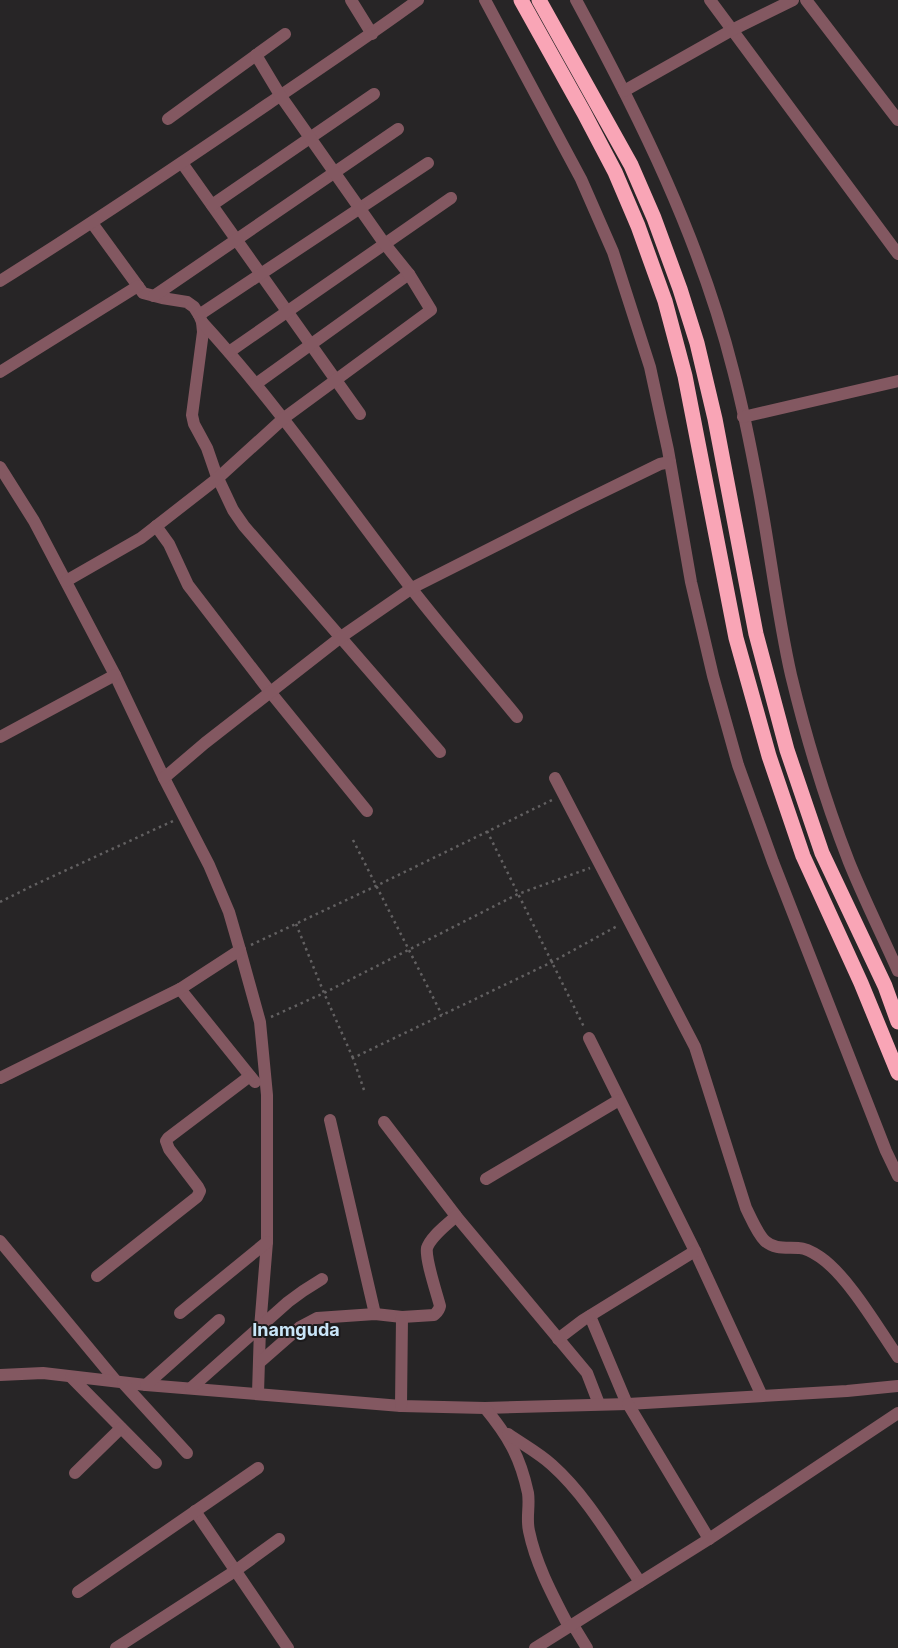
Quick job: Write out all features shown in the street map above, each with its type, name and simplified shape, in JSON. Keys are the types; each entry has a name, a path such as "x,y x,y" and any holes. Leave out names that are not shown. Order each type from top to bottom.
{"highway":[{"path":"521,0 614,172 638,226 665,301 685,376 736,638 769,756 803,856 898,1073"},
{"path":"539,0 631,165 654,218 680,289 697,343 715,419 756,634 786,750 822,853 885,986 898,1022"}],"street":[{"path":"351,0 372,34"},
{"path":"0,281 182,163 372,34 418,0"},
{"path":"485,0 581,178 613,252 650,367 670,462 691,582 713,676 738,766 773,862 886,1151 898,1176"},
{"path":"576,0 663,170 700,260 733,369 758,485 779,614 794,684 822,783 849,862 898,971"},
{"path":"710,0 898,254"},
{"path":"624,91 732,30 793,0"},
{"path":"806,0 898,120"},
{"path":"168,119 285,34"},
{"path":"66,581 141,538 218,478 284,418 431,310 409,274 384,243 280,95 256,55"},
{"path":"212,205 374,94"},
{"path":"154,296 398,129"},
{"path":"182,163 360,414"},
{"path":"200,318 260,273 428,163"},
{"path":"229,352 451,198"},
{"path":"92,223 143,293 187,302 194,307 200,318 284,418 412,588 517,717"},
{"path":"256,384 409,274"},
{"path":"0,372 138,286"},
{"path":"200,318 203,332 192,415 194,424 212,458 218,478 233,510 244,526 440,752"},
{"path":"743,417 898,381"},
{"path":"164,778 205,743 341,637 412,588 586,500 660,464 670,462"},
{"path":"0,467 34,521 115,675 164,778 209,865 229,912 240,950 260,1022 266,1095 267,1242 260,1328 258,1393"},
{"path":"156,526 169,544 188,585 271,693 367,812"},
{"path":"0,737 115,675"},
{"path":"555,778 695,1047 746,1208 757,1228 765,1241 772,1246 801,1248 820,1257 851,1289 898,1357"},
{"path":"0,1078 180,989 240,950"},
{"path":"180,989 266,1095"},
{"path":"589,1038 694,1251 762,1396"},
{"path":"97,1276 197,1197 200,1191 198,1187 169,1148 166,1141 250,1076"},
{"path":"486,1179 619,1100"},
{"path":"330,1120 375,1314"},
{"path":"384,1122 456,1216 589,1376 599,1404"},
{"path":"260,1362 300,1327 317,1318 375,1314 402,1317 434,1315 439,1310 427,1256 428,1248 433,1239 456,1216"},
{"path":"0,1241 120,1382 187,1453"},
{"path":"180,1313 267,1242"},
{"path":"558,1340 590,1316 694,1251"},
{"path":"191,1388 302,1291 322,1279"},
{"path":"590,1316 628,1404 709,1539"},
{"path":"401,1406 402,1317"},
{"path":"146,1385 219,1320"},
{"path":"0,1375 44,1373 146,1385 401,1406 485,1408 628,1404 898,1386"},
{"path":"71,1377 156,1463"},
{"path":"485,1408 504,1431 514,1448 528,1494 527,1518 532,1544 549,1589 571,1626 587,1648"},
{"path":"535,1648 709,1539 898,1413"},
{"path":"75,1473 122,1428"},
{"path":"504,1431 551,1464 566,1479 591,1510 640,1582"},
{"path":"78,1592 258,1468"},
{"path":"195,1511 287,1646"},
{"path":"116,1648 279,1539"}],"path":[{"path":"240,950 565,795"},
{"path":"0,902 34,884 149,833 183,815"},
{"path":"487,831 589,1038"},
{"path":"353,840 442,1015"},
{"path":"260,1022 324,993 518,894 600,864"},
{"path":"353,1058 552,962 629,920"},
{"path":"296,924 353,1058 364,1090"}],"district":[{"name":"Inamguda","path":"296,1329"}]}
